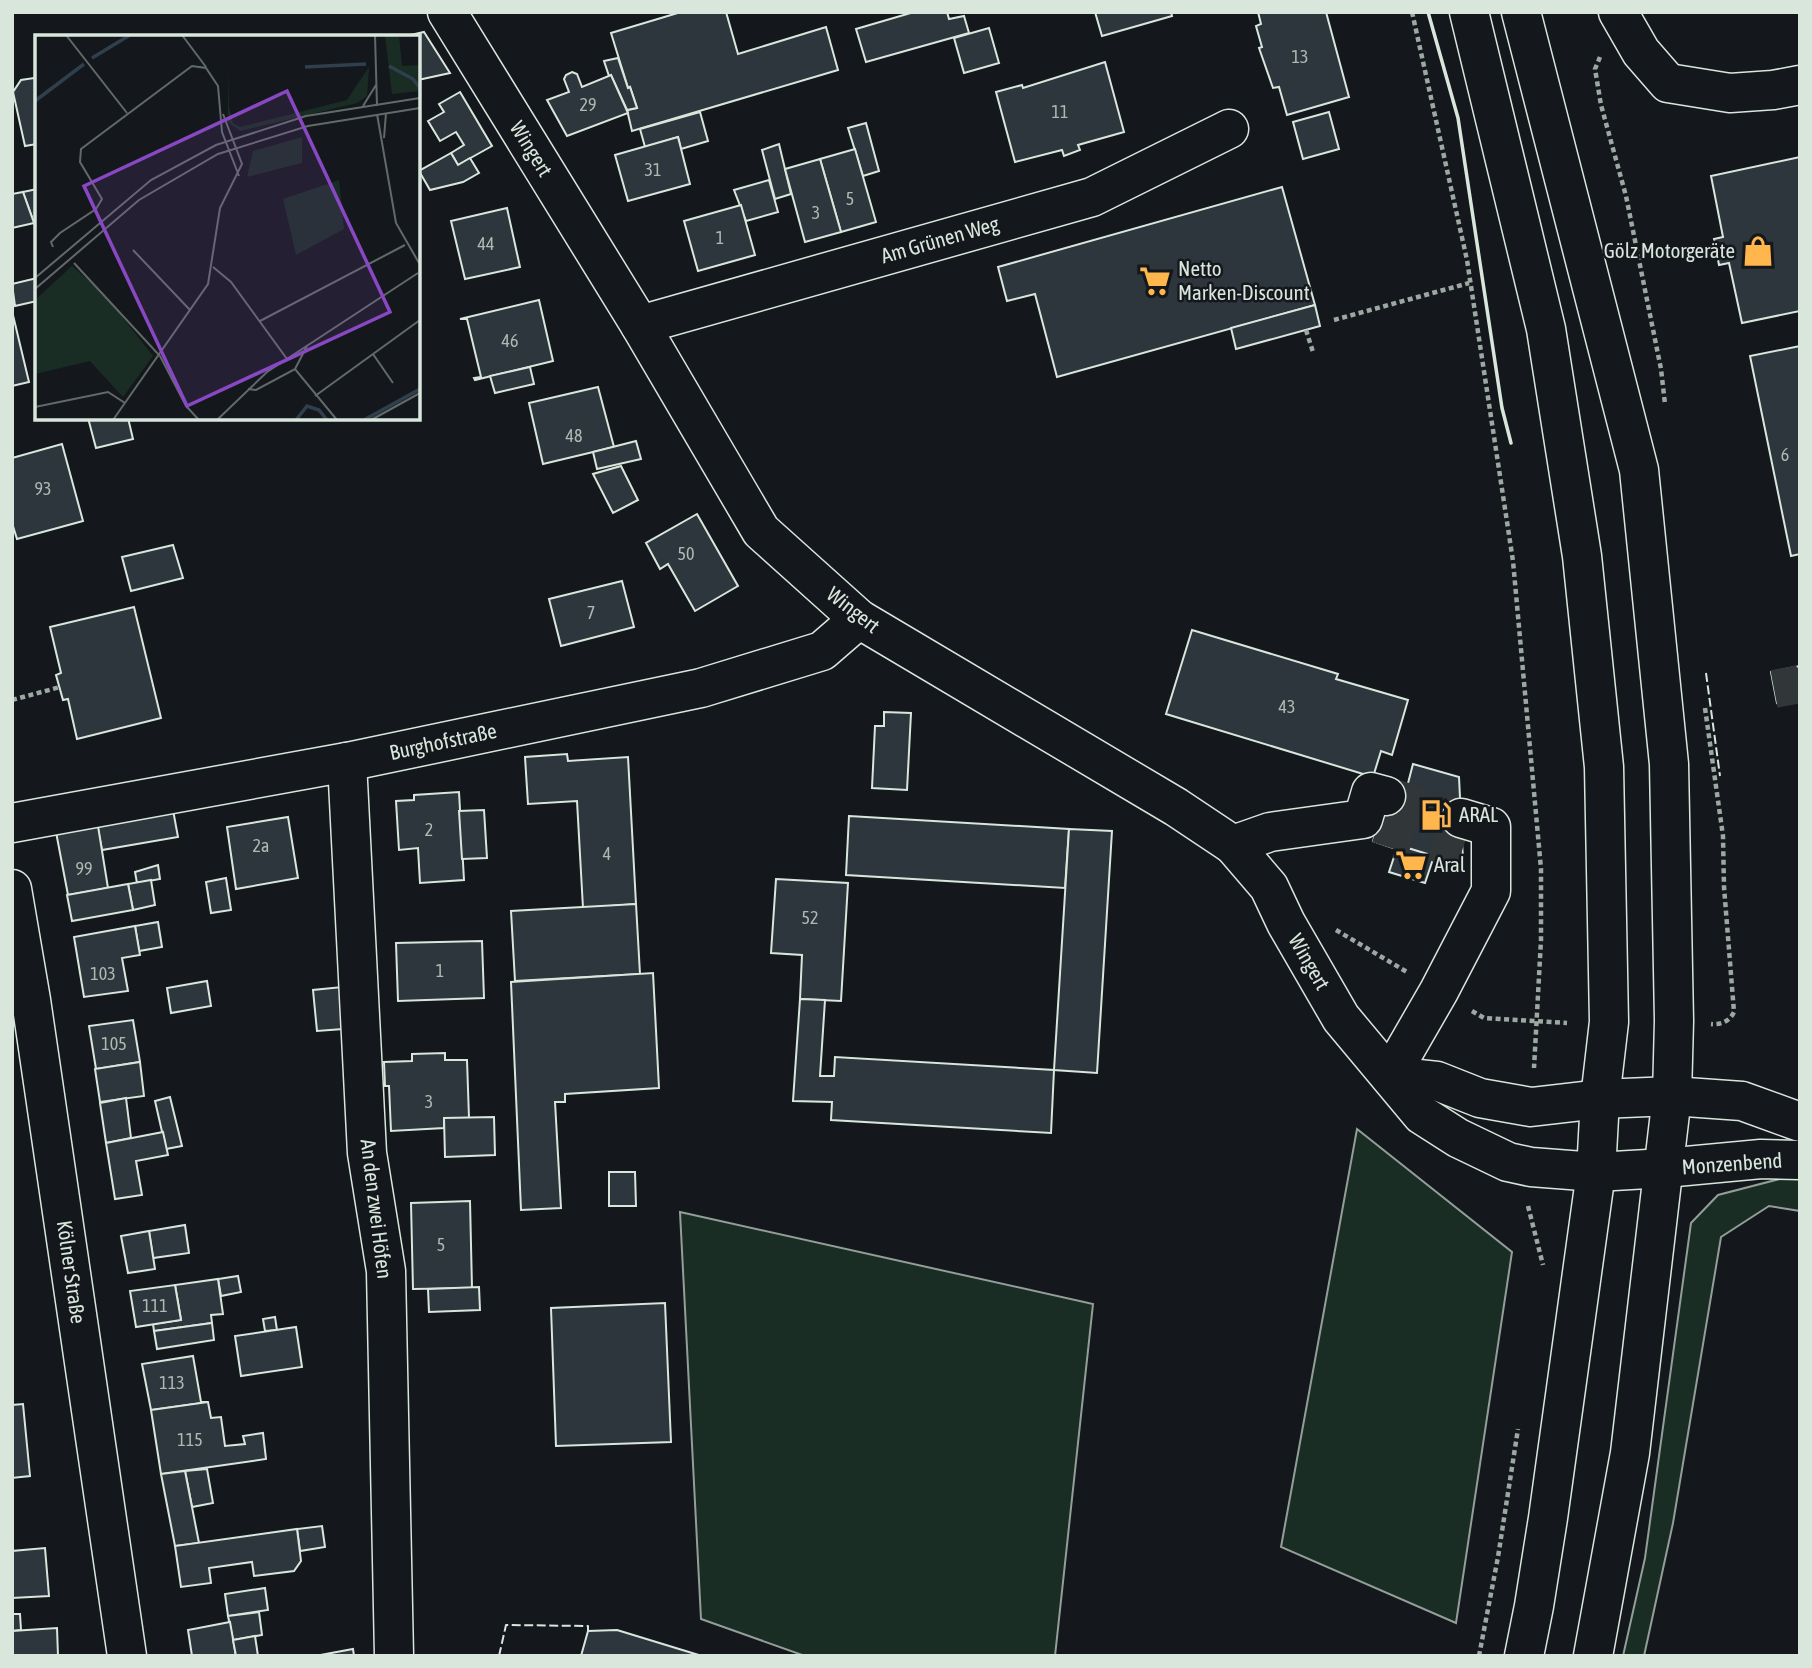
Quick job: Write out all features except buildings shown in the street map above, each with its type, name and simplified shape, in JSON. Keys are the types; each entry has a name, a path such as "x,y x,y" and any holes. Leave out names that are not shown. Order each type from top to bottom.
{"street":[{"name":"Wingert","path":"447,12 640,325 761,531 859,619 1177,807 1233,845 1269,887 1286,923 1341,1018 1422,1115 1458,1138 1508,1162 1531,1167 1596,1171 1665,1168"},
{"path":"1469,12 1546,329 1582,555 1604,767 1609,1013 1596,1171 1548,1518 1524,1656"},
{"path":"1521,12 1639,470 1669,764 1674,1021 1672,1096 1630,1453 1593,1656"},
{"path":"1618,12 1641,52 1668,83 1730,93 1800,85"},
{"name":"Am Grünen Weg","path":"640,325 1092,197 1229,129"},
{"name":"Burghofstraße","path":"12,822 347,762 701,688 822,651 859,619"},
{"name":"An den zwei Höfen","path":"347,762 367,1153 386,1271 394,1656"},
{"path":"1233,845 1270,832 1376,813"},
{"path":"1471,843 1491,891 1439,991 1390,1076 1437,1081 1480,1098 1531,1107 1600,1099 1672,1096"},
{"name":"Kölner Straße","path":"12,889 22,996 127,1656"},
{"name":"Monzenbend","path":"1672,1096 1742,1101 1800,1122"},
{"name":"Monzenbend","path":"1665,1168 1761,1158 1800,1160"}],"path":[{"path":"1412,12 1466,260 1513,561 1541,869 1541,940 1531,1107"},
{"path":"1334,320 1469,283"},
{"path":"1306,330 1313,352"},
{"path":"12,700 60,687"},
{"path":"1335,930 1417,978"},
{"path":"1465,1007 1484,1018 1567,1023"},
{"path":"1531,1167 1527,1193 1528,1213 1543,1266"},
{"path":"1479,1656 1498,1557 1518,1425"}],"green space":[{"path":"1357,1129 1512,1252 1456,1623 1281,1547"},
{"path":"1791,1176 1800,1178 1800,1211 1769,1206 1721,1237 1673,1523 1644,1656 1623,1656 1645,1558 1691,1223 1718,1195"},
{"path":"680,1212 1093,1304 1055,1656 805,1656 701,1619"}],"tunnel":[{"path":"1774,689 1800,684"},
{"path":"1386,796 1461,818"},
{"path":"1378,824 1462,851"}],"fence":[{"path":"1706,673 1720,776"},
{"path":"499,1656 506,1625 588,1626 588,1631"}],"wall":[{"path":"1428,12 1458,118 1502,408 1511,443"}],"place":[{"name":"Gölz Motorgeräte","path":"1758,251"},
{"name":"Netto Marken-Discount","path":"1155,281"},
{"name":"ARAL","path":"1436,815"},
{"name":"Aral","path":"1411,865"}]}
